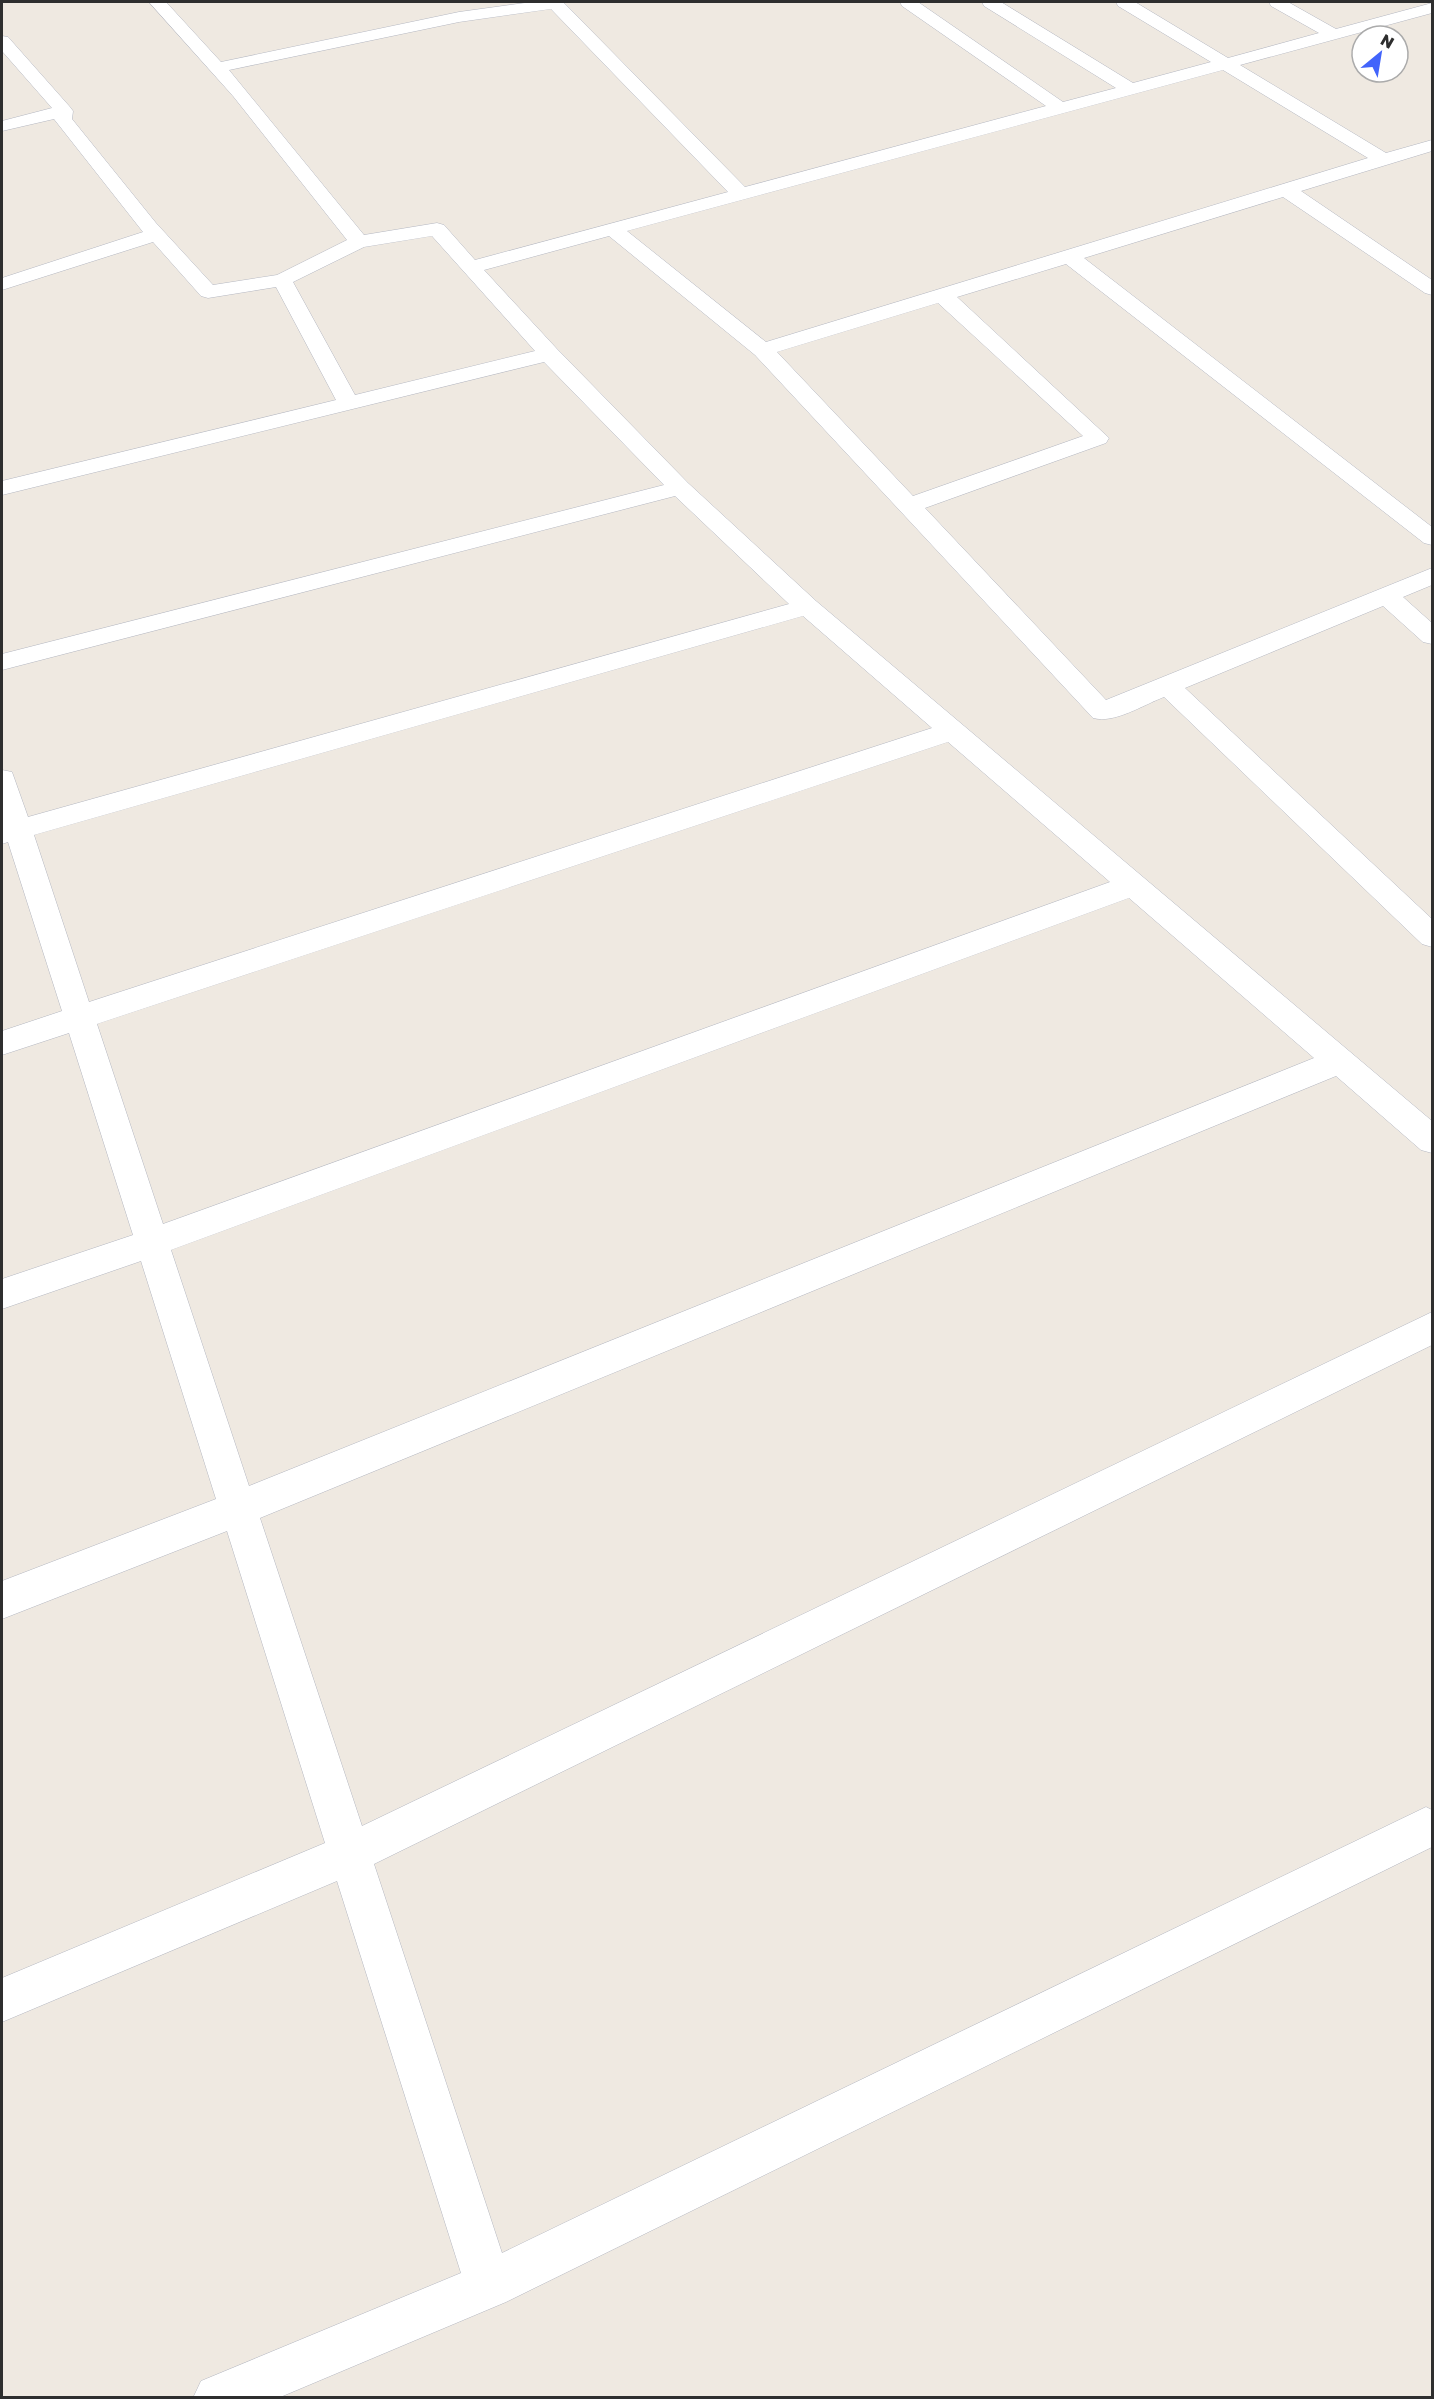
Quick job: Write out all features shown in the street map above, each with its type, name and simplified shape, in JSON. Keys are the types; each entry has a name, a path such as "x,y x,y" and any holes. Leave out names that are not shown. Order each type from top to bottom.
{"street":[{"path":"216,68 459,17 555,2 741,194"},
{"path":"908,2 1060,108"},
{"path":"990,2 1130,89"},
{"path":"1124,2 1384,160"},
{"path":"1277,2 1333,34"},
{"path":"166,4 359,242"},
{"path":"471,267 1432,8"},
{"path":"2,41 64,111 63,119 149,228 157,234 208,292 282,280 359,242 437,229 549,354 680,488 807,607 1432,1140"},
{"path":"2,126 64,111"},
{"path":"763,350 1432,145"},
{"path":"1286,190 1432,289"},
{"path":"613,229 763,350 1102,712 1432,576"},
{"path":"2,284 157,234"},
{"path":"1069,256 1432,538"},
{"path":"282,280 348,403"},
{"path":"909,506 1098,438 942,295"},
{"path":"2,488 549,354"},
{"path":"2,662 680,488"},
{"path":"1386,595 1432,636"},
{"path":"10,831 807,607"},
{"path":"1167,685 1432,936"},
{"path":"2,1043 953,731"},
{"path":"2,779 10,831 79,1019 489,2285"},
{"path":"2,1294 151,1243 1132,885"},
{"path":"2,1600 238,1509 1340,1061"},
{"path":"2,2000 350,1854 1432,1328"},
{"path":"218,2397 489,2285 1426,1828"}]}
